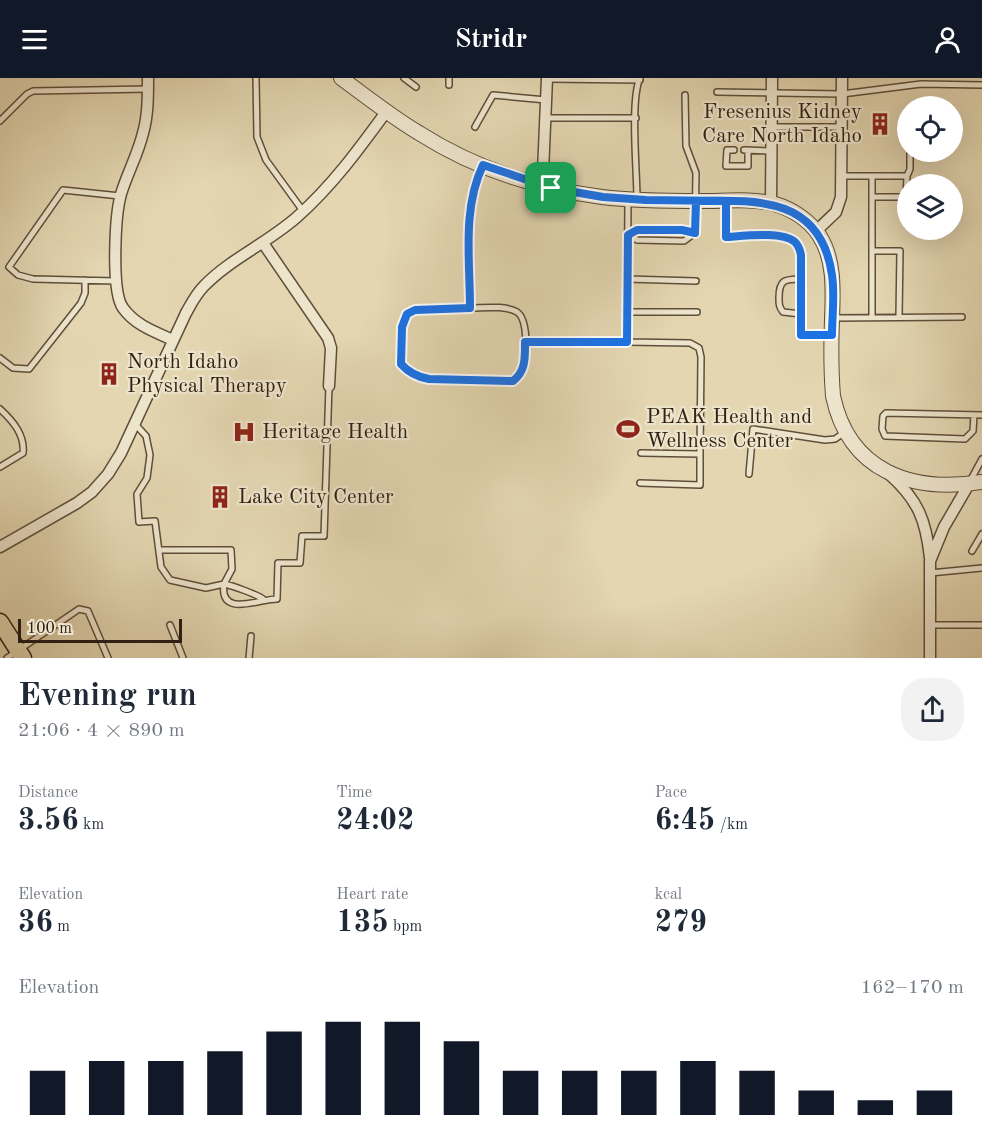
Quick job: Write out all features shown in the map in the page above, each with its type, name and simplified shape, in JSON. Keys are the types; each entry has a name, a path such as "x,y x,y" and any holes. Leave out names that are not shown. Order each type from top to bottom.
{"main road":[{"path":"0,622 16,656"}],"street":[{"path":"341,78 420,134 483,165 540,185 603,197 771,204 792,212 816,231 821,238 832,277 833,396 845,432 866,458 889,473 909,493 925,525 930,561 930,658"},
{"path":"771,204 772,78"},
{"path":"816,231 836,212 839,205 842,78"},
{"path":"540,185 543,172 547,79"},
{"path":"148,84 143,134 120,196 116,281 119,302 131,317 173,340"},
{"path":"0,547 78,503 92,492 116,463 186,313 205,285 263,243 322,194 353,158 387,112"},
{"path":"263,243 328,338 331,348 329,386"},
{"path":"889,473 921,483 947,485 975,483"},
{"path":"930,561 944,527 975,483"}],"lane":[{"path":"256,78 257,137 266,160 303,211"},
{"path":"404,78 416,87"},
{"path":"547,79 640,79 633,199 628,235 627,342"},
{"path":"0,121 27,94 33,92 148,84"},
{"path":"717,92 842,94 921,84 982,85"},
{"path":"475,127 493,95 546,100"},
{"path":"685,95 686,146 696,173 695,233"},
{"path":"546,118 636,118"},
{"path":"772,127 842,127"},
{"path":"734,150 727,150 726,166 748,166 746,150 771,151"},
{"path":"470,308 470,213 476,179 483,165"},
{"path":"841,176 897,176"},
{"path":"872,176 872,317"},
{"path":"116,281 27,278 18,275 9,267 63,190 120,196"},
{"path":"872,197 897,197"},
{"path":"726,201 726,237 787,237 799,247 801,335 832,335"},
{"path":"628,235 637,230 682,230 695,233"},
{"path":"628,235 638,240 684,241 695,233"},
{"path":"872,251 900,251 899,317"},
{"path":"627,279 696,280"},
{"path":"801,279 785,280 779,287 780,308 783,312 801,314"},
{"path":"0,358 13,368 29,369 81,303 85,293 85,280"},
{"path":"470,308 500,309 519,313 524,321 525,342 524,365 518,377 513,381 429,379 418,378 408,372 401,364 402,327 407,314 415,310 470,308"},
{"path":"627,312 697,312"},
{"path":"832,318 962,317"},
{"path":"525,342 690,343 699,348 701,357 700,485 640,483"},
{"path":"159,550 231,550 232,569 222,593 230,602 254,604 263,599 277,599 278,563 300,563 302,536 324,536 329,386"},
{"path":"0,467 23,453 24,444 20,433 2,411"},
{"path":"974,415 973,431 965,439 885,436 882,429 883,416 886,413 982,415"},
{"path":"135,424 146,436 150,455 147,478 137,494 139,522 156,521 161,567 170,580 206,588 224,584 234,586 263,599"},
{"path":"749,474 753,429 825,440 835,439 845,432"},
{"path":"641,453 700,454"},
{"path":"975,483 982,459"},
{"path":"972,551 982,534"},
{"path":"930,573 982,568"},
{"path":"16,656 79,609 88,611 108,658"},
{"path":"170,625 183,658"},
{"path":"930,625 982,625"},
{"path":"249,658 251,636"}],"place":[{"name":"Fresenius Kidney Care North Idaho","path":"880,124"},
{"name":"North Idaho Physical Therapy","path":"109,374"},
{"name":"PEAK Health and Wellness Center","path":"628,429"},
{"name":"Heritage Health","path":"244,432"},
{"name":"Lake City Center","path":"220,497"}],"route":[{"path":"551,188 515,178 483,165 472,193 470,213 470,308 415,310 407,314 402,327 401,364 408,372 418,378 429,379 513,381 522,372 525,342 627,342 628,235 637,230 682,230 695,233 696,201 726,201 750,201 778,205 803,218 813,227 821,238 832,277 832,335 801,335 801,255 799,247 787,237 726,237 726,201 603,197 551,188"}]}
